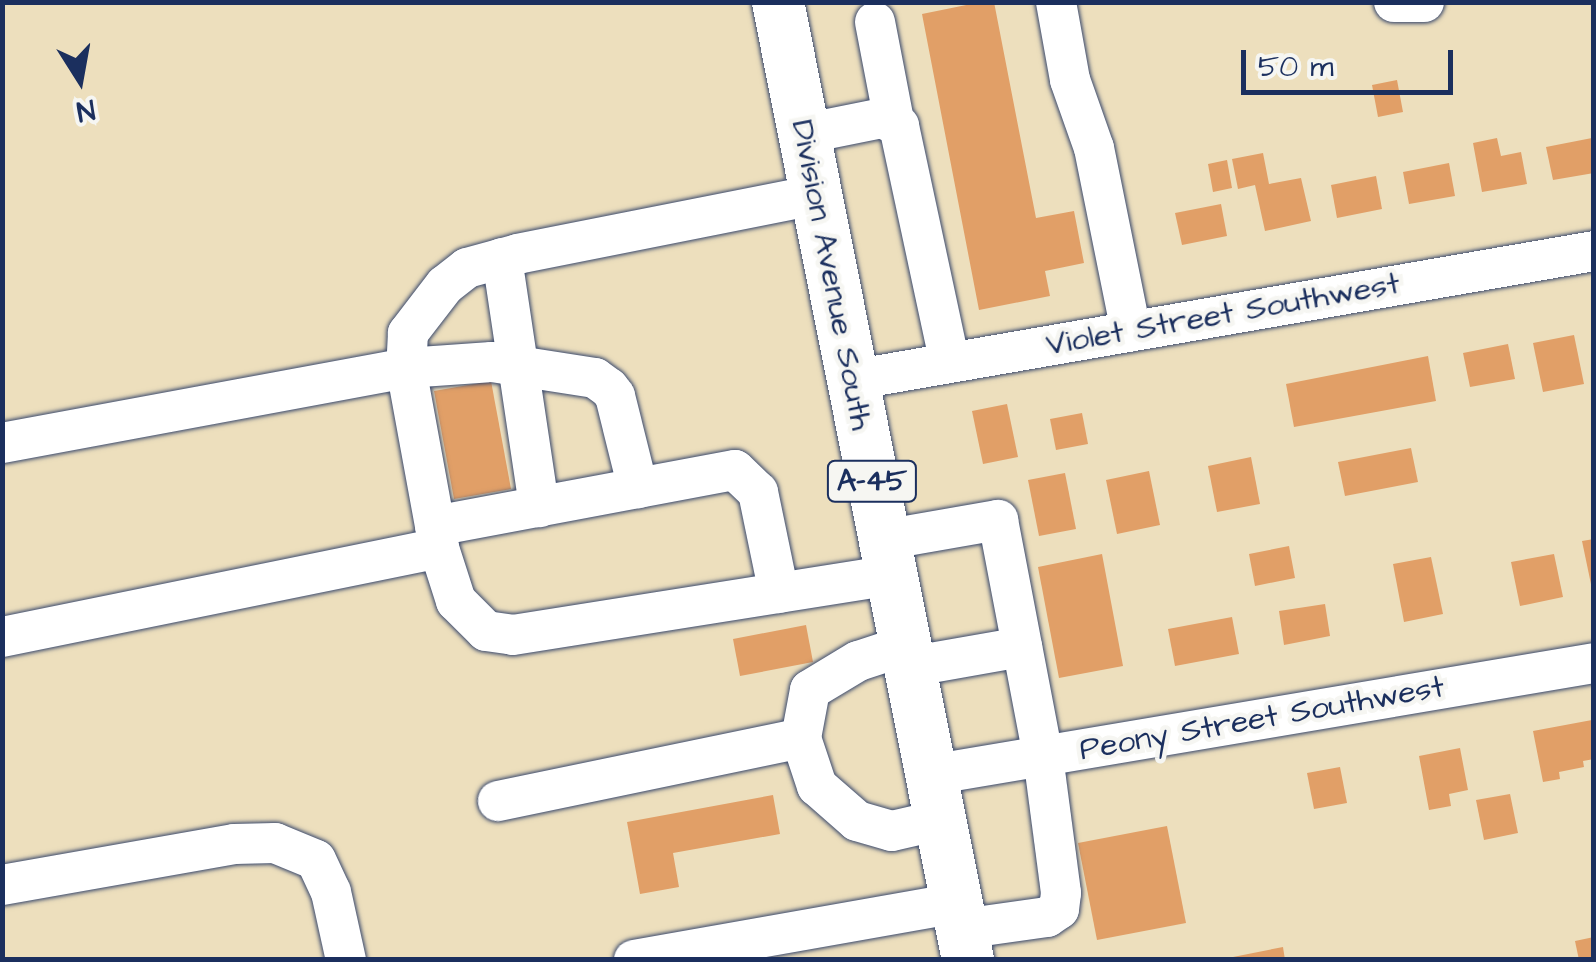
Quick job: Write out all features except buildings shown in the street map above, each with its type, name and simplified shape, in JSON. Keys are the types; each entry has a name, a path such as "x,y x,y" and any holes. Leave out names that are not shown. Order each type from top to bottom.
{"main road":[{"name":"Division Avenue South","path":"778,2 962,931"}],"street":[{"path":"1056,2 1070,80 1094,148 1131,332"},
{"path":"1394,2 1424,2"},
{"path":"875,22 894,121"},
{"path":"803,134 882,118 900,126 950,363"},
{"path":"634,960 962,931 1047,917 1059,909 1043,756 998,520 779,594 512,635 486,631 456,601 437,537 406,368 408,333 421,310 467,268 815,195"},
{"name":"Violet Street Southwest","path":"852,380 1594,250"},
{"path":"502,258 539,506"},
{"path":"2,443 406,368 492,362 595,378 609,388 616,396 638,488"},
{"path":"2,637 437,537 539,506 735,470 748,478 762,506 779,594"},
{"path":"935,798 892,831 857,821 817,786 801,738 810,690 858,660 1022,647"},
{"name":"Peony Street Southwest","path":"935,798 1043,756 1594,662"},
{"path":"498,801 801,738"},
{"path":"2,885 234,844 276,843 316,860 330,892 346,960"}]}
